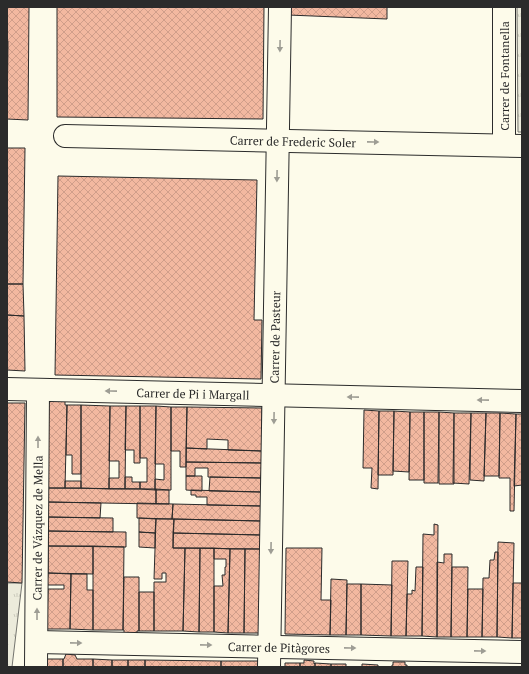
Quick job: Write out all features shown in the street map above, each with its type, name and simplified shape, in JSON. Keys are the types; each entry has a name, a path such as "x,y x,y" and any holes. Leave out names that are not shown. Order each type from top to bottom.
{"street":[{"name":"Carrer de Pasteur","path":"270,657 280,7"},
{"name":"Carrer de Fontanella","path":"504,7 513,146"},
{"name":"Carrer de Frederic Soler","path":"65,136 513,146"},
{"name":"Carrer de Pi i Margall","path":"7,389 522,401"},
{"name":"Carrer de Vázquez de Mella","path":"36,667 38,390"},
{"name":"Carrer de Pitàgores","path":"37,642 270,657 522,652"}],"green space":[{"path":"517,7 522,7 522,132 518,132"},
{"path":"7,583 22,583 12,667 7,667"}],"building":[{"path":"7,7 29,7 28,120 7,119"},
{"path":"57,7 264,7 263,119 57,117"},
{"path":"288,7 387,7 387,19 288,15"},
{"path":"7,148 25,148 23,284 7,284"},
{"path":"58,176 257,180 254,320 262,320 261,379 55,375"},
{"path":"7,284 23,284 24,316 7,315"},
{"path":"7,315 24,316 25,371 7,370"},
{"path":"49,401 65,401 65,405 67,405 65,488 48,488"},
{"path":"7,403 25,403 22,583 7,582"},
{"path":"67,405 81,405 81,474 72,474 72,455 66,455"},
{"path":"81,405 110,406 109,489 81,488"},
{"path":"110,406 126,406 125,489 109,489 109,478 119,478 119,461 109,461"},
{"path":"126,406 140,406 140,463 134,463 134,450 125,450"},
{"path":"140,406 156,406 155,490 140,489 140,482 147,482 147,458 140,458"},
{"path":"156,406 171,407 171,490 155,490 155,479 164,480 164,464 155,464"},
{"path":"171,407 187,407 186,467 180,467 180,451 171,451"},
{"path":"187,407 262,408 262,451 228,450 228,440 207,439 207,449 186,448"},
{"path":"364,410 379,411 378,489 371,488 372,468 363,468"},
{"path":"379,411 394,411 393,475 378,475"},
{"path":"394,411 410,412 409,472 393,471"},
{"path":"410,412 424,412 424,480 409,480"},
{"path":"424,412 439,412 438,483 424,483"},
{"path":"439,412 454,413 454,484 439,484"},
{"path":"454,413 471,413 469,484 453,483"},
{"path":"471,413 486,413 484,481 470,480"},
{"path":"486,413 500,413 499,476 484,476"},
{"path":"500,413 516,414 514,511 510,511 510,478 499,478"},
{"path":"516,414 522,414 522,485 514,486"},
{"path":"186,448 262,451 262,463 186,462"},
{"path":"186,462 262,463 261,478 208,477 208,468 195,468 195,476 186,476"},
{"path":"186,476 202,476 202,491 186,490"},
{"path":"125,477 132,477 132,482 140,482 140,489 125,489"},
{"path":"210,477 261,478 261,492 209,491"},
{"path":"65,481 81,481 81,488 65,488"},
{"path":"48,488 156,489 156,504 48,502"},
{"path":"156,489 169,490 169,504 156,504"},
{"path":"191,490 261,492 261,506 207,505 207,497 196,497 196,495 191,495"},
{"path":"48,502 101,503 100,518 48,517"},
{"path":"137,503 173,504 172,519 137,518"},
{"path":"173,504 261,506 261,521 172,519"},
{"path":"48,517 113,518 113,532 48,531"},
{"path":"139,518 156,519 155,533 139,532"},
{"path":"156,519 174,519 173,548 185,548 183,631 154,631 154,582 166,582 166,573 162,573 162,579 154,579"},
{"path":"174,519 261,521 261,535 173,533"},
{"path":"434,524 438,525 437,637 422,636 423,534 434,535"},
{"path":"48,531 126,532 126,547 48,546"},
{"path":"139,532 155,533 155,548 139,547"},
{"path":"173,533 261,535 260,549 173,548"},
{"path":"498,542 514,543 512,638 497,637"},
{"path":"48,546 93,546 93,574 48,573"},
{"path":"93,546 124,547 123,630 93,630"},
{"path":"185,548 200,548 199,632 183,631"},
{"path":"200,548 214,548 214,632 199,632"},
{"path":"214,548 230,549 228,633 214,632 214,586 223,586 222,575 225,575 226,559 214,559"},
{"path":"286,548 322,548 321,600 331,600 330,635 285,634"},
{"path":"230,549 245,549 244,633 228,633"},
{"path":"245,549 260,549 259,633 244,633"},
{"path":"495,552 498,552 497,637 482,637 483,578 489,578 490,560 494,560"},
{"path":"444,554 452,554 451,637 437,637 437,562 444,563"},
{"path":"392,561 408,561 406,636 391,636"},
{"path":"416,567 423,567 422,636 406,636 407,594 412,594 412,590 415,591"},
{"path":"452,567 468,567 467,637 451,637"},
{"path":"48,573 71,574 70,629 47,629 48,589 64,589 64,585 47,585"},
{"path":"71,574 87,574 87,590 93,590 93,630 70,629"},
{"path":"124,577 139,577 139,631 137,631 137,634 124,634 123,630"},
{"path":"331,579 347,580 346,635 330,635"},
{"path":"513,583 522,583 522,638 512,638"},
{"path":"347,584 361,584 361,635 346,635"},
{"path":"361,584 392,585 391,636 361,635"},
{"path":"468,589 483,589 482,637 467,637"},
{"path":"139,592 154,592 154,631 139,631"},
{"path":"66,654 75,655 77,659 93,659 93,667 63,667 63,659"},
{"path":"47,659 63,659 63,667 47,667"},
{"path":"93,659 112,660 112,667 93,667"},
{"path":"112,660 128,660 128,667 112,667"},
{"path":"128,660 145,660 145,667 128,667"},
{"path":"145,660 221,661 221,667 145,667"},
{"path":"304,660 314,661 315,667 300,667 300,663 304,663"},
{"path":"221,661 260,661 259,667 221,667"},
{"path":"393,662 405,662 407,667 392,667"},
{"path":"285,663 300,663 300,667 285,667"},
{"path":"315,663 331,664 331,667 315,667"},
{"path":"331,664 346,664 346,667 331,667"},
{"path":"362,664 378,665 378,667 362,667"}]}
